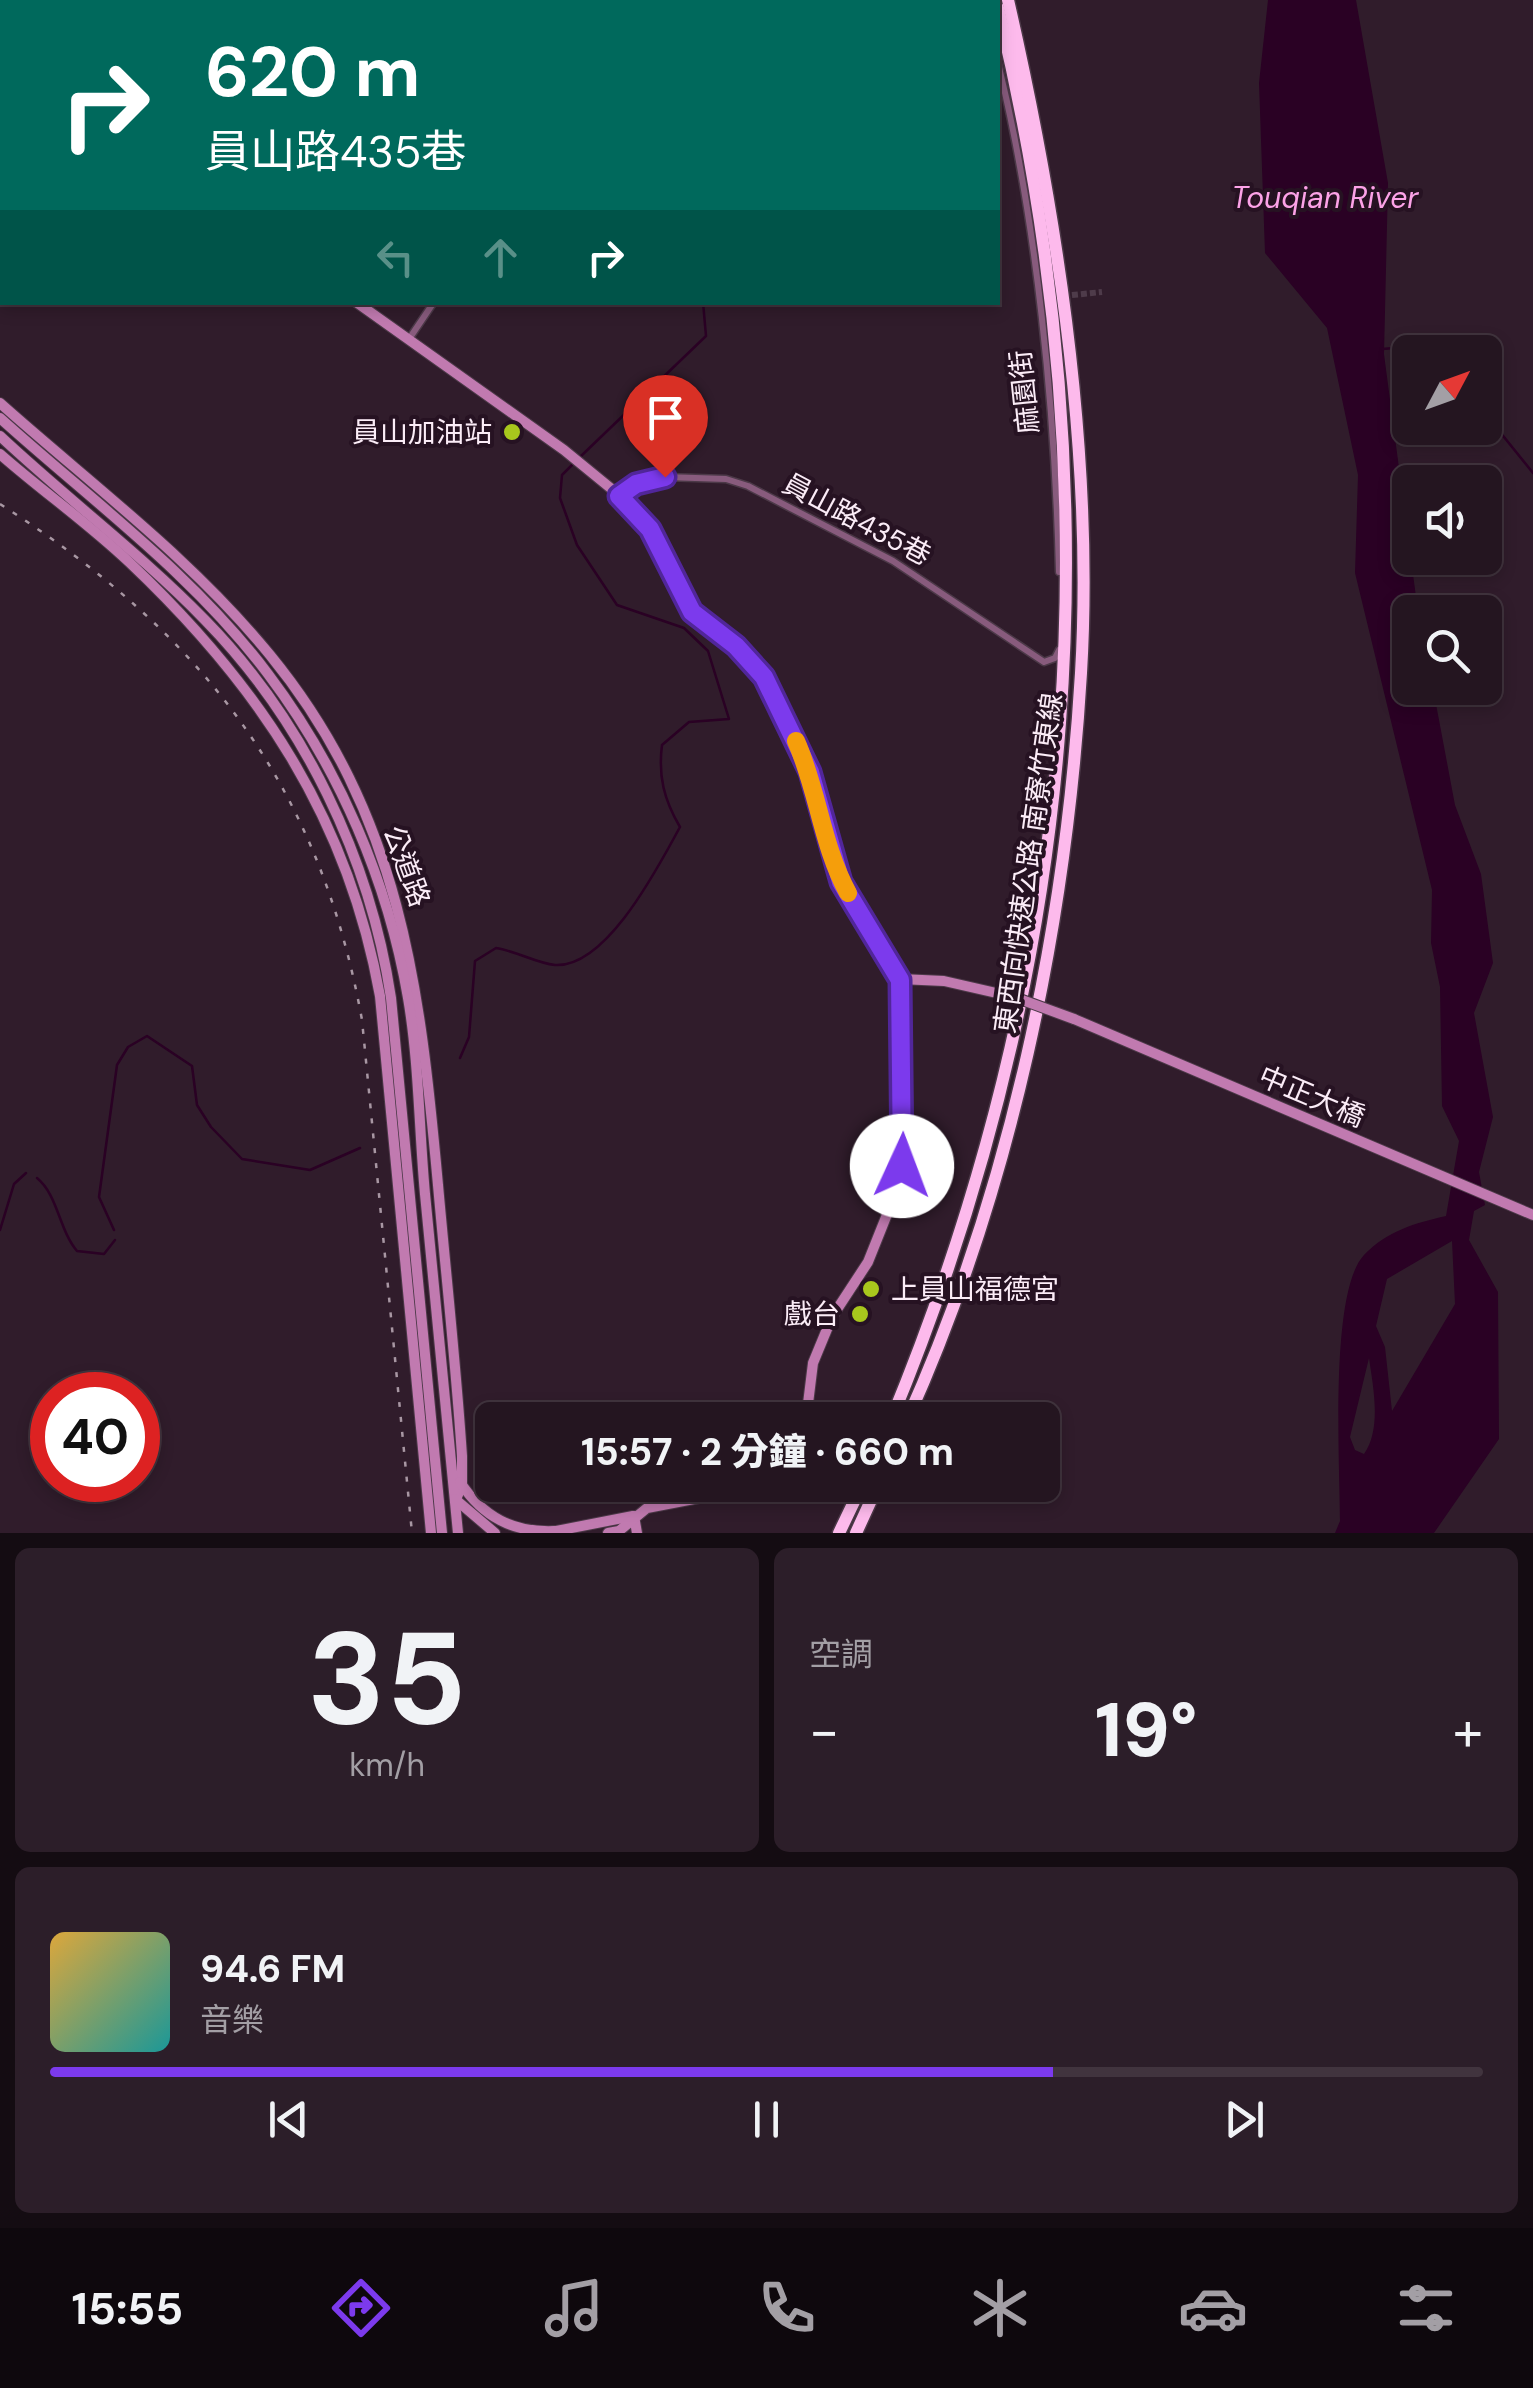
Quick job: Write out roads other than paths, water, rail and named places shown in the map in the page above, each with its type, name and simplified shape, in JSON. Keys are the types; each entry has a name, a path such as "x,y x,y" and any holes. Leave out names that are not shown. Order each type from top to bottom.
{"highway":[{"name":"東西向快速公路 南寮竹東線","path":"914,1402 973,1242 1024,1060 1066,818 1081,673 1075,428 1065,320 1033,110 1008,0"},
{"name":"東西向快速公路 南寮竹東線","path":"898,1402 966,1219 1019,1022 1051,842 1064,707 1066,544 1056,351 1018,100 1000,21"},
{"path":"839,1533 854,1502"},
{"path":"856,1533 870,1502"}],"street":[{"name":"麻園街","path":"1000,74 1024,202 1050,414 1060,617 1055,658"},
{"path":"360,305 564,450 619,496 650,529 692,612 736,646 764,677 810,772 841,882 900,980 904,1122 900,1182 868,1262 832,1317 813,1363 808,1402"},
{"path":"409,339 432,305"},
{"name":"公道路","path":"0,403 215,590 308,706 347,776 393,909 413,1039 462,1486 456,1500"},
{"name":"公道路","path":"0,418 206,600 266,670 335,781 393,909"},
{"name":"公道路","path":"0,436 132,550 206,621 256,678 316,772 350,848 376,920 391,998 442,1533"},
{"path":"0,454 126,559 196,629 273,724 329,828 364,923 380,996 431,1533"},
{"name":"員山路435巷","path":"619,496 636,484 665,477 726,478 748,486 893,561 1038,659 1055,658"},
{"name":"中正大橋","path":"900,980 944,981 1014,997 1074,1019 1533,1215"},
{"name":"公道路","path":"450,1380 450,1456 458,1533"},
{"name":"公道路","path":"450,1456 462,1486 505,1525 527,1532 552,1532 634,1516"},
{"path":"424,1459 456,1500 494,1533"},
{"path":"608,1533 620,1530 647,1508 678,1502"},
{"path":"634,1516 637,1533"}],"water":[{"name":"Touqian River","path":"1268,0 1356,0 1388,183 1384,354 1392,445 1396,445 1399,465 1392,465 1392,575 1413,575 1416,595 1392,595 1392,705 1436,705 1455,805 1481,874 1493,963 1474,1013 1493,1117 1479,1172 1485,1205 1474,1211 1469,1240 1498,1292 1499,1439 1434,1533 1335,1533 1340,1521 1341,1341 1353,1275 1364,1255 1382,1240 1412,1225 1446,1216 1459,1141 1442,1106 1440,987 1431,943 1432,890 1355,573 1358,475 1327,328 1265,253 1259,83","holes":["1452,1241 1455,1304 1392,1411 1385,1347 1376,1326 1387,1279","1369,1358 1375,1420 1364,1454 1355,1450 1350,1437"]}],"waterway":[{"path":"580,457 706,336 703,305"},
{"path":"1382,349 1392,348"},
{"path":"1502,435 1533,473"},
{"path":"460,1058 469,1037 475,961 496,948 555,965 574,961 594,950 612,933 645,888 680,827 664,788 662,745 689,722 729,719 708,651 684,628 617,605 577,545 560,498 562,475 574,463"},
{"path":"114,1230 99,1197 117,1065 128,1047 147,1036 192,1066 197,1105 211,1127 242,1159 310,1170 360,1148"},
{"path":"0,1230 14,1184 26,1173"},
{"path":"37,1178 50,1194 77,1251 104,1254 115,1240"}],"tunnel":[{"path":"1063,296 1102,292"}],"railway":[{"path":"0,504 71,553 135,605 191,661 240,721 281,786 315,857 342,935 362,1020 412,1533"}],"place":[{"name":"員山加油站","path":"512,432"},
{"name":"上員山福德宮","path":"871,1289"},
{"name":"戲台","path":"860,1314"}]}
